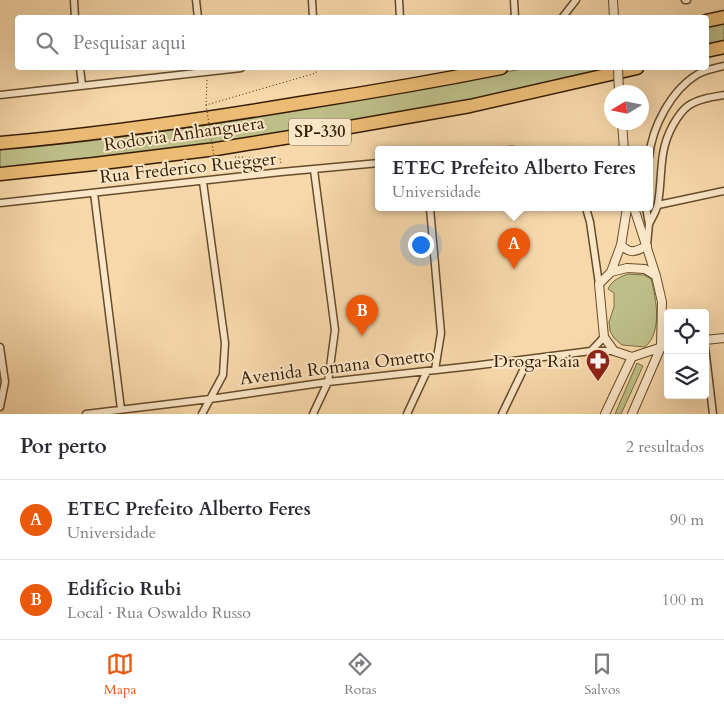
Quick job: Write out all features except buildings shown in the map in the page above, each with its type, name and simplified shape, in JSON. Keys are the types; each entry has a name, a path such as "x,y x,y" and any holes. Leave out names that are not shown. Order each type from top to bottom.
{"highway":[{"path":"709,20 724,17"},
{"path":"709,50 724,47"},
{"name":"Rodovia Anhanguera","path":"0,143 32,141 244,113 414,85 490,70"},
{"name":"Rodovia Anhanguera","path":"0,174 216,149 470,106 628,70"}],"street":[{"path":"74,0 75,15"},
{"path":"196,0 198,15"},
{"path":"312,0 313,15"},
{"path":"399,0 400,15"},
{"path":"514,0 515,15"},
{"path":"564,15 576,0"},
{"path":"613,2 614,15"},
{"path":"709,69 724,66"},
{"path":"80,70 82,85"},
{"path":"0,95 204,70"},
{"path":"618,70 619,85"},
{"path":"651,146 657,125 667,106 683,86 696,75 706,70"},
{"path":"648,224 658,205 663,152 669,133 678,116 687,107 697,102 724,94"},
{"path":"623,130 624,146"},
{"name":"Rua Frederico Ruegger","path":"0,203 375,163"},
{"path":"313,414 328,382 335,330 314,170"},
{"path":"202,414 223,375 225,343 203,182"},
{"path":"658,205 724,191"},
{"path":"94,193 121,409"},
{"path":"430,211 441,333 435,370"},
{"path":"587,211 599,284 604,337 614,352 632,357 664,346"},
{"path":"599,284 611,272 621,245 626,211"},
{"path":"635,211 656,276 664,310"},
{"path":"646,211 647,246"},
{"path":"621,245 630,252 647,246"},
{"path":"611,272 627,268 645,269 656,276"},
{"path":"632,414 664,346 662,302"},
{"path":"591,351 604,337"},
{"path":"709,340 724,338"},
{"path":"0,347 5,382 0,407"},
{"name":"Avenida Romana Ometto","path":"86,414 107,413 121,409 210,399 328,382 528,360 591,351 614,352"},
{"path":"706,354 713,414"},
{"path":"606,414 632,357"},
{"path":"502,414 528,360"},
{"path":"407,414 427,371"}],"path":[{"path":"204,70 206,105 214,156 222,179"},
{"path":"206,105 316,73 316,70"},
{"path":"233,157 280,158 282,172"}],"green space":[{"path":"724,21 724,42 709,46 709,24"},
{"path":"516,70 607,70 474,101 236,141 0,170 0,148 470,80"},
{"path":"628,274 644,275 651,279 653,287 657,314 656,324 651,340 645,347 622,345 614,338 610,331 609,322 614,307 614,293 608,289 614,281"},
{"path":"637,363 643,366 621,414 615,414"}],"place":[{"name":"ETEC Prefeito Alberto Feres","path":"514,269"},
{"name":"Edifício Rubi","path":"362,336"},
{"name":"Droga Raia","path":"598,382"}]}
